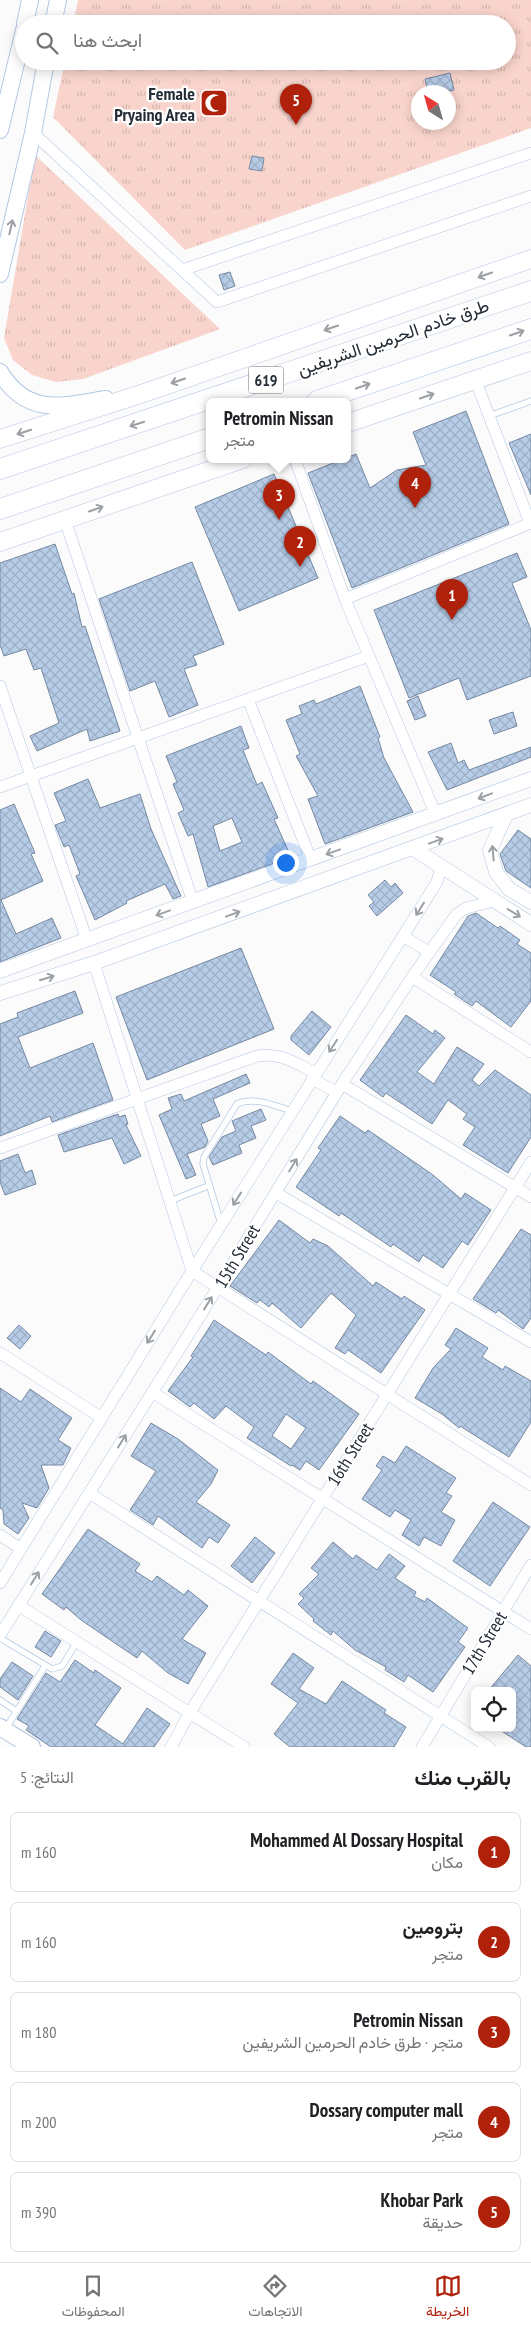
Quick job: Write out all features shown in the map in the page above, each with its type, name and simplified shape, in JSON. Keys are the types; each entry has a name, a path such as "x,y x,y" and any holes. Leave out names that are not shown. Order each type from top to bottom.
{"highway":[{"name":"طرق خادم الحرمين الشريفين","path":"214,398 531,291"},
{"name":"طرق خادم الحرمين الشريفين","path":"326,398 531,328"},
{"name":"طرق خادم الحرمين الشريفين","path":"0,470 206,401"},
{"path":"0,509 206,439"}],"main road":[{"path":"27,15 30,0"},
{"path":"55,15 58,0"},
{"path":"0,130 15,68"},
{"path":"0,274 33,133 44,70"},
{"path":"0,439 141,394 531,258"},
{"path":"351,422 531,361"},
{"path":"0,372 7,383 29,402 55,407 141,394"},
{"path":"0,542 231,463"},
{"path":"0,515 132,464"},
{"path":"2,1728 32,1747"}],"street":[{"path":"33,133 217,302 531,196"},
{"path":"182,270 531,153"},
{"path":"345,598 531,523 475,379"},
{"path":"296,463 345,598 436,815"},
{"path":"64,520 193,902"},
{"path":"0,787 369,656"},
{"path":"0,686 87,940"},
{"path":"248,699 311,860"},
{"path":"0,971 436,815 531,779"},
{"path":"0,993 94,963 414,849 531,805"},
{"path":"506,815 490,850 496,872 509,889 531,902"},
{"path":"414,849 531,924"},
{"name":"15th Street","path":"0,1583 192,1270 437,882 441,866"},
{"name":"15th Street","path":"0,1636 340,1088 412,976 456,915 466,908 494,901"},
{"path":"403,936 429,952"},
{"path":"94,963 192,1270 531,1485"},
{"path":"412,976 531,1052"},
{"path":"0,1148 257,1056 271,1054 340,1088 531,1197"},
{"name":"16th Street","path":"171,1747 189,1714 259,1600 531,1162"},
{"path":"276,1193 531,1342"},
{"path":"0,1353 102,1418"},
{"path":"152,1392 531,1629"},
{"path":"89,1492 489,1747"},
{"path":"0,1535 21,1549"},
{"name":"17th Street","path":"422,1747 531,1565"},
{"path":"18,1605 244,1747"}],"lane":[{"path":"489,416 531,401"},
{"path":"221,1224 208,1186 203,1164 204,1157 237,1104 253,1100 292,1111"},
{"path":"170,1201 208,1186"},
{"path":"0,1636 52,1669 62,1666 77,1642"},
{"path":"2,1728 16,1711 45,1666"},
{"path":"0,1700 16,1711"}],"green space":[{"path":"78,0 531,0 531,128 185,250 53,117 63,70 516,70 516,15 75,15"},
{"path":"35,155 220,329 83,379 56,382 32,375 13,360 4,338"}],"building":[{"path":"450,73 453,85 426,85 425,79"},
{"name":"Female Pryaing Area","path":"214,90 223,93 226,102 223,111 214,114 205,111 202,102 205,93"},
{"path":"252,156 264,158 262,171 249,169"},
{"path":"230,272 235,286 224,290 219,275"},
{"path":"466,411 509,524 352,588 308,473 333,463 351,463 351,456 356,454 370,488 397,470 426,465 413,432"},
{"path":"531,434 531,495 509,443"},
{"path":"274,474 318,578 239,611 195,507"},
{"path":"55,544 72,594 74,593 82,627 85,626 120,731 90,741 87,729 37,751 30,736 59,723 41,668 34,670 26,649 4,656 0,645 0,563"},
{"path":"517,553 527,577 512,583 531,630 531,676 467,700 459,678 409,698 374,610"},
{"path":"192,562 224,644 193,656 197,665 184,669 198,705 169,717 155,681 130,691 99,599"},
{"path":"360,686 380,737 378,738 384,758 413,812 325,844 308,799 318,796 296,756 300,754 286,720 302,714 299,706 314,700 316,704"},
{"path":"418,696 426,716 415,720 407,701"},
{"path":"513,712 517,726 494,734 489,720"},
{"path":"241,726 249,748 243,750 257,785 262,782 278,818 274,819 291,857 208,887 193,834 188,836 178,813 184,810 173,784 177,782 166,756","holes":["232,818 242,842 220,851 213,826"]},
{"path":"451,743 458,763 464,760 469,770 531,747 531,757 447,790 428,752"},
{"path":"88,779 100,808 140,794 151,829 181,896 173,899 165,884 126,901 127,903 95,920 76,876 80,874 69,845 64,847 55,825 66,821 54,793"},
{"path":"14,804 35,853 31,854 43,881 1,900 16,934 52,918 61,938 0,962 0,810"},
{"path":"518,830 531,839 531,888 506,871 500,854"},
{"path":"385,880 391,887 395,883 403,893 377,916 369,906 374,902 368,895"},
{"path":"476,913 520,940 517,944 531,953 531,1001 511,1027 476,1001 472,1006 454,994 456,992 430,975 468,916"},
{"path":"241,948 274,1029 147,1080 116,997"},
{"path":"75,991 83,1013 18,1037 30,1068 93,1043 113,1100 52,1122 50,1116 0,1136 0,1024 18,1017 17,1013"},
{"path":"312,1011 331,1027 309,1055 291,1040 291,1036"},
{"path":"406,1015 433,1034 435,1030 445,1038 417,1072 434,1084 457,1047 484,1064 472,1080 479,1086 495,1070 531,1095 531,1137 508,1173 463,1145 475,1127 463,1119 467,1114 448,1100 432,1124 386,1093 383,1097 360,1080"},
{"path":"246,1074 250,1083 213,1099 220,1116 201,1124 208,1141 205,1147 187,1154 196,1175 186,1179 159,1115 172,1109 168,1098 181,1094 184,1101"},
{"path":"261,1109 266,1120 251,1126 256,1138 239,1145 242,1153 213,1165 209,1157 222,1137 236,1131 232,1121"},
{"path":"118,1114 119,1117 125,1115 128,1124 126,1125 141,1156 124,1164 112,1138 64,1152 58,1135"},
{"path":"340,1116 365,1133 368,1130 433,1175 461,1199 465,1193 491,1210 468,1245 462,1241 443,1268 423,1255 419,1262 393,1244 391,1247 341,1213 339,1216 296,1187 321,1150 318,1148"},
{"path":"18,1154 25,1173 32,1170 36,1184 5,1195 0,1182 0,1161"},
{"path":"279,1220 310,1243 313,1239 328,1246 373,1286 376,1282 402,1299 404,1296 425,1310 381,1373 348,1350 345,1354 335,1348 356,1315 331,1293 301,1328 272,1303 269,1307 260,1300 257,1303 230,1286"},
{"path":"521,1229 531,1235 531,1318 523,1329 498,1310 496,1313 473,1299"},
{"path":"214,1320 266,1355 268,1352 311,1384 313,1381 359,1414 319,1470 306,1461 300,1470 247,1438 254,1427 226,1406 214,1419 194,1403 190,1407 168,1391 193,1357 191,1356","holes":["286,1414 306,1428 291,1449 272,1436"]},
{"path":"19,1325 31,1336 20,1349 7,1338"},
{"path":"456,1328 488,1348 482,1357 503,1370 505,1366 531,1381 531,1422 509,1457 460,1426 459,1428 442,1414 415,1398 433,1368 451,1349 445,1345"},
{"path":"0,1388 21,1402 30,1389 72,1418 58,1440 71,1448 63,1465 41,1465 49,1488 37,1508 22,1503 29,1518 18,1534 4,1524 3,1510 0,1508"},
{"path":"151,1423 178,1439 218,1470 211,1484 196,1502 230,1525 218,1543 209,1537 202,1548 158,1516 153,1525 130,1510 156,1471 131,1456"},
{"path":"406,1446 456,1478 446,1493 452,1496 441,1512 455,1520 441,1546 424,1537 419,1546 402,1535 411,1520 395,1510 390,1517 362,1499 382,1470 376,1466 383,1456 395,1463"},
{"path":"493,1502 530,1527 490,1586 453,1561"},
{"path":"88,1529 140,1564 135,1571 152,1582 157,1576 184,1595 188,1590 208,1606 182,1639 206,1653 188,1684 168,1673 142,1651 137,1658 81,1620 66,1607 64,1610 42,1594"},
{"path":"255,1537 275,1553 252,1583 231,1566"},
{"path":"333,1542 353,1559 356,1555 377,1570 389,1554 405,1566 395,1578 416,1592 414,1596 425,1602 427,1598 468,1628 458,1642 465,1647 433,1692 408,1675 404,1682 385,1670 386,1667 355,1650 333,1631 331,1635 313,1621 314,1619 298,1604 304,1598 299,1594 319,1574 311,1568"},
{"path":"45,1631 61,1641 51,1657 35,1647"},
{"path":"293,1653 314,1668 299,1689 326,1704 342,1681 386,1710 384,1713 406,1727 394,1747 290,1747 274,1734 298,1703 271,1684"},
{"path":"518,1655 531,1666 531,1747 526,1747 503,1732 516,1732 516,1687 491,1687"},
{"path":"75,1660 94,1673 95,1670 121,1688 95,1725 123,1744 147,1708 170,1724 154,1747 51,1747 26,1730 29,1726 17,1719 46,1673 60,1682"},
{"path":"12,1662 33,1676 18,1700 0,1687 0,1679"}],"place":[{"name":"Female Pryaing Area","path":"214,103"},
{"name":"Khobar Park","path":"296,125"},
{"name":"Dossary computer mall","path":"415,508"},
{"name":"Petromin Nissan","path":"279,520"},
{"name":"بترومين","path":"300,567"},
{"name":"Mohammed Al Dossary Hospital","path":"452,620"}]}
